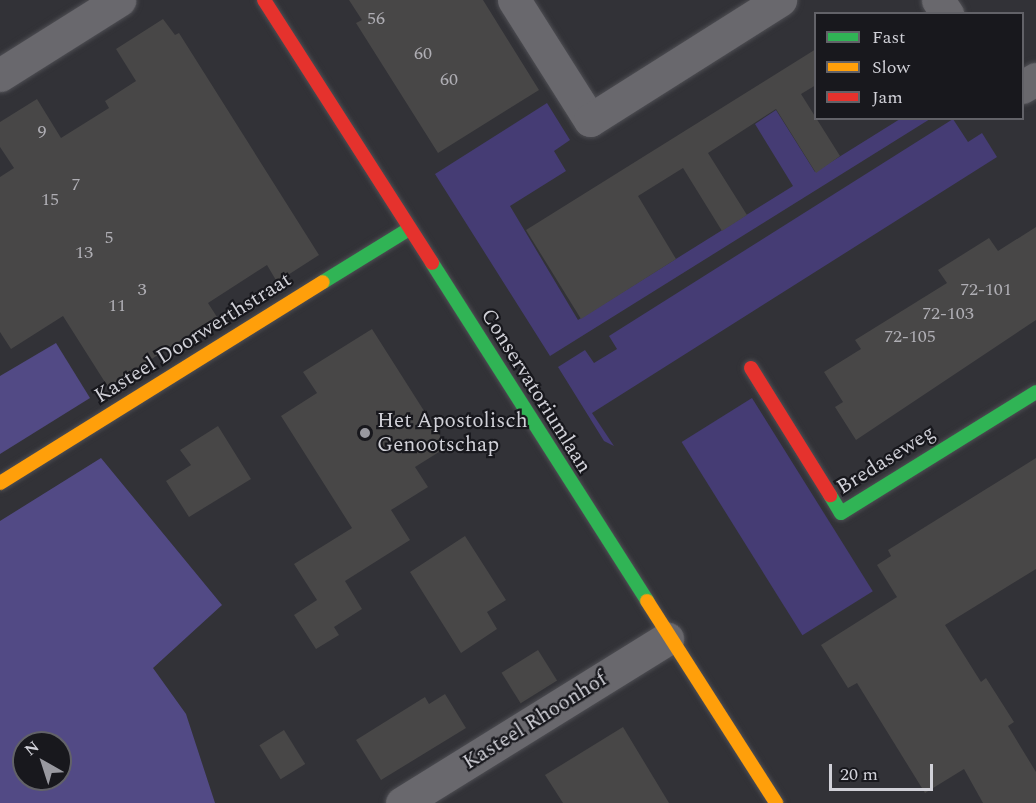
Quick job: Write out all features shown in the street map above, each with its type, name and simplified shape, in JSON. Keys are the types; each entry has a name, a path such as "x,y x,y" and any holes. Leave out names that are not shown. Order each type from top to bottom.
{"street":[{"path":"0,75 119,0"},
{"name":"Conservatoriumlaan","path":"264,0 667,639 776,803"},
{"path":"514,0 590,120 769,3"},
{"name":"Kasteel Doorwerthstraat","path":"0,483 409,229"},
{"name":"Bredaseweg","path":"751,368 841,513 1036,392"},
{"name":"Kasteel Rhoonhof","path":"402,803 667,639"}],"shaded area":[{"path":"547,103 570,140 554,151 566,171 510,206 578,320 793,186 755,124 776,110 815,172 898,120 928,120 550,356 435,174"},
{"path":"951,120 968,142 982,133 997,157 592,413 614,446 604,441 558,367 585,350 594,363 617,349 609,336"},
{"path":"56,343 90,398 0,454 0,376"},
{"path":"752,398 873,591 802,635 682,442"},
{"path":"101,458 222,605 153,668 186,714 215,803 0,803 0,521"}],"building":[{"path":"349,0 483,0 539,90 438,153 356,23 362,20"},
{"path":"163,19 175,35 179,33 319,255 277,282 267,265 208,303 217,317 108,387 63,316 11,349 0,332 0,177 14,168 0,147 0,122 37,99 61,138 109,108 105,101 136,81 116,49"},
{"path":"814,50 814,86 801,94 814,115 814,120 817,120 840,156 816,173 776,109 708,153 747,215 722,231 683,168 638,196 676,259 581,319 526,230"},
{"path":"1036,227 1036,320 856,440 835,407 843,402 824,372 861,349 855,340 947,283 938,270 989,238 998,251"},
{"name":"Het Apostolisch Genootschap","path":"372,329 447,447 415,467 428,487 391,510 410,540 345,581 362,609 334,627 339,635 316,649 294,615 317,600 294,564 352,528 281,416 317,393 303,372"},
{"path":"218,426 251,479 189,517 166,481 191,465 180,450"},
{"path":"1036,458 1036,569 945,625 981,682 986,678 1014,722 1008,726 1036,772 1036,803 983,803 964,769 925,793 857,683 848,688 821,645 897,597 877,565 891,556 888,550"},
{"path":"465,536 506,600 487,612 497,629 461,653 410,572"},
{"path":"538,650 557,681 521,703 502,673"},
{"path":"445,694 466,728 381,780 356,740 425,697 429,704"},
{"path":"623,727 669,803 563,803 545,775"},
{"path":"284,730 305,764 281,779 259,745"}],"traffic: fast":[{"path":"323,282 409,229"},
{"path":"432,263 647,601"},
{"path":"830,495 841,513 1036,392"}],"traffic: slow":[{"path":"0,483 323,282"},
{"path":"647,601 776,803"}],"traffic: jam":[{"path":"264,0 432,263"},
{"path":"751,368 830,495"}],"place":[{"name":"Het Apostolisch Genootschap","path":"365,433"}]}
